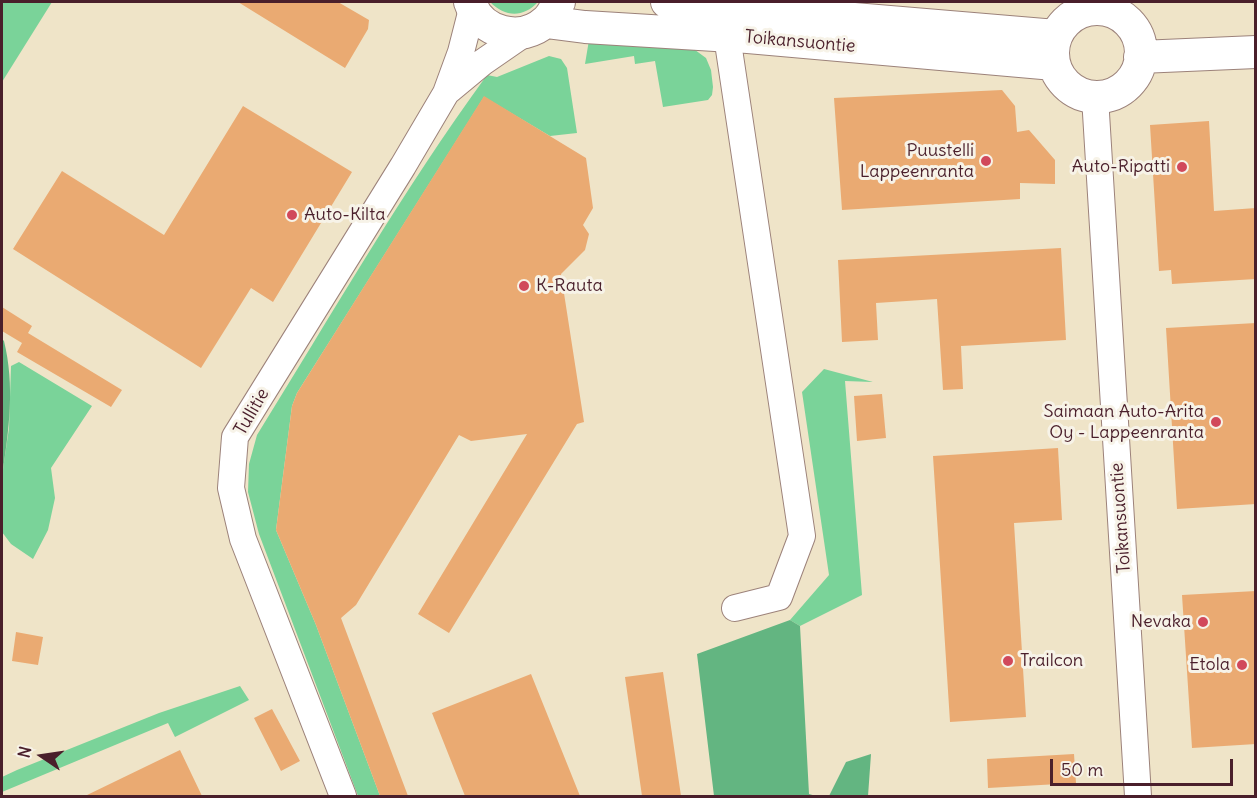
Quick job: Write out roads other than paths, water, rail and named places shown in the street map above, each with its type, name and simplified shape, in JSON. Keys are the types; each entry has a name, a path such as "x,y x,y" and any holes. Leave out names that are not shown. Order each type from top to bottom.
{"main road":[{"name":"Toikansuontie","path":"667,2 1055,50"},
{"name":"Toikansuontie","path":"471,5 482,21 494,30 509,34 543,19 585,27 727,36 1055,50"},
{"path":"1087,10 1107,10 1119,15 1132,28 1140,45 1140,57 1137,70 1120,90 1095,97 1084,95 1065,83 1055,50 1069,19 1087,10"},
{"path":"1140,57 1256,52"}],"street":[{"name":"Tullitie","path":"343,796 243,539 231,488 235,437 404,166 446,93 461,52 471,5"},
{"name":"Tullitie","path":"446,93 483,62 543,19"},
{"path":"727,36 802,536 778,597 735,608"},
{"name":"Toikansuontie","path":"1095,97 1138,796"}],"place":[{"name":"Puustelli Lappeenranta","path":"986,161"},
{"name":"Auto-Ripatti","path":"1182,167"},
{"name":"Auto-Kilta","path":"292,215"},
{"name":"K-Rauta","path":"524,286"},
{"name":"Saimaan Auto-Arita Oy - Lappeenranta","path":"1216,422"},
{"name":"Nevaka","path":"1203,622"},
{"name":"Trailcon","path":"1008,661"},
{"name":"Etola","path":"1242,665"}]}
